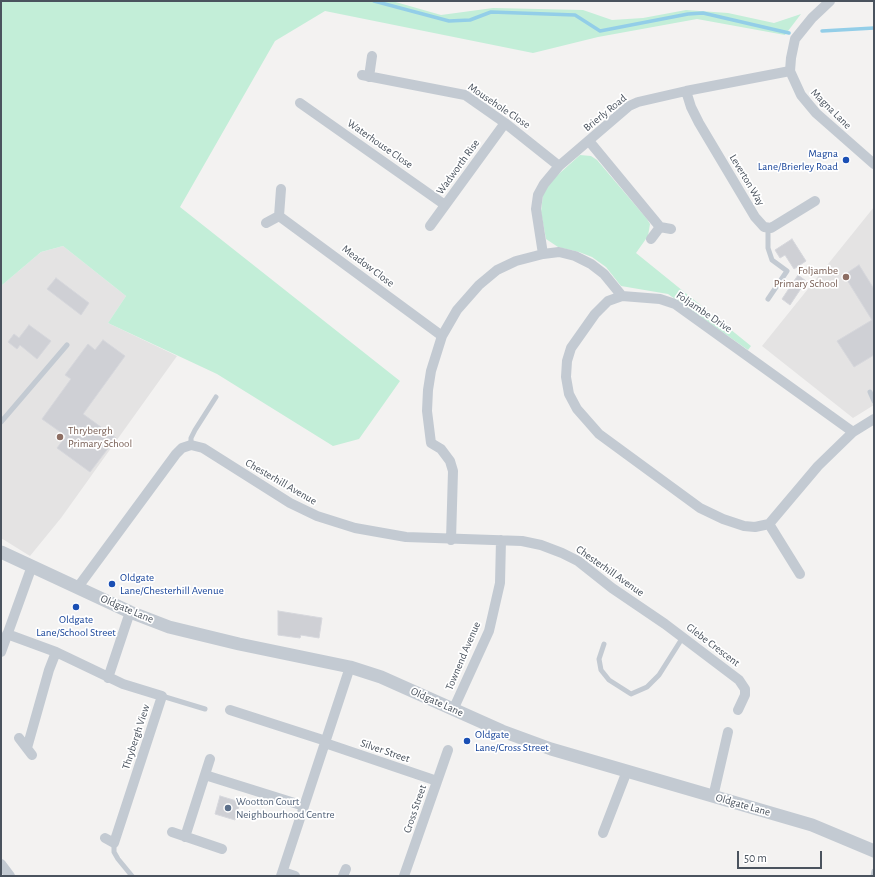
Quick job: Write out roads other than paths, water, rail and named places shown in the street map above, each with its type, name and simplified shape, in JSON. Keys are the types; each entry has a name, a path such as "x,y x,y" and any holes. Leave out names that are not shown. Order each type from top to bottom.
{"street":[{"path":"790,71 795,40 812,18 830,1"},
{"name":"Mousehole Close","path":"372,56 365,76 465,95 505,122 559,166"},
{"name":"Brierly Road","path":"543,254 536,209 538,195 559,166 629,106 638,102 686,91 790,71"},
{"name":"Magna Lane","path":"790,71 801,95 816,113 874,164"},
{"name":"Leverton Way","path":"686,91 698,123 754,216 764,227 768,228"},
{"name":"Waterhouse Close","path":"300,103 445,205"},
{"name":"Wadworth Rise","path":"430,226 505,122"},
{"path":"589,141 660,227 671,229"},
{"path":"266,223 279,216 281,189"},
{"path":"768,228 815,201"},
{"name":"Meadow Close","path":"279,216 442,336"},
{"path":"651,239 660,227"},
{"path":"452,540 454,471 450,461 441,450 431,443 427,411 431,371 442,336 457,310 479,285 497,270 516,261 543,254 559,252 575,256 591,264 604,274 622,296"},
{"name":"Foljambe Drive","path":"770,524 755,528 744,526 723,519 700,508 599,434 577,408 569,394 566,377 567,361 571,348 595,314 608,301 622,296 660,298 676,304 853,432"},
{"path":"800,574 770,524 818,466 853,432 874,419"},
{"path":"78,587 176,454 182,448 191,445"},
{"name":"Chesterhill Avenue","path":"191,445 203,448 269,491 317,516 355,528 406,538 522,541 541,545 578,561 612,588 665,624"},
{"name":"Townend Avenue","path":"453,710 489,631 500,583 501,540"},
{"name":"Oldgate Lane","path":"1,552 130,612 170,627 207,637 350,667 381,677 453,710 551,749 812,825 842,836 874,851"},
{"path":"1,652 6,628 32,566"},
{"path":"108,678 130,612"},
{"name":"Glebe Crescent","path":"665,624 740,680 745,689 745,695 738,710"},
{"name":"Thrybergh View","path":"6,628 108,678 162,696 114,843"},
{"path":"19,738 29,751 49,670 56,652"},
{"path":"295,876 282,874 350,667"},
{"name":"Silver Street","path":"230,710 437,781"},
{"path":"713,797 728,732"},
{"name":"Cross Street","path":"404,876 448,750"},
{"path":"185,836 210,758"},
{"path":"603,833 627,771"},
{"path":"205,775 304,806"},
{"path":"172,832 222,849"},
{"path":"105,838 114,843"},
{"path":"1,864 10,876"}],"lane":[{"path":"768,228 768,248 772,260 786,271 768,299"},
{"path":"1,422 67,345"},
{"path":"870,392 874,401"},
{"path":"191,445 191,438 194,430 216,397"},
{"path":"604,644 599,659 601,670 609,680 631,694 647,688 659,675 683,637"},
{"path":"162,696 205,709"},
{"path":"114,843 114,852 132,876"},
{"path":"873,876 874,871"}],"waterway":[{"path":"374,1 449,21 470,20 491,12 575,15 600,31 688,14 703,13 789,33"},
{"path":"822,31 874,28"}],"place":[{"name":"Magna Lane/Brierley Road","path":"846,160"},
{"name":"Foljambe Primary School","path":"846,277"},
{"name":"Thrybergh Primary School","path":"60,437"},
{"name":"Oldgate Lane/Chesterhill Avenue","path":"112,584"},
{"name":"Oldgate Lane/School Street","path":"76,607"},
{"name":"Oldgate Lane/Cross Street","path":"467,741"},
{"name":"Wootton Court Neighbourhood Centre","path":"228,808"}]}
